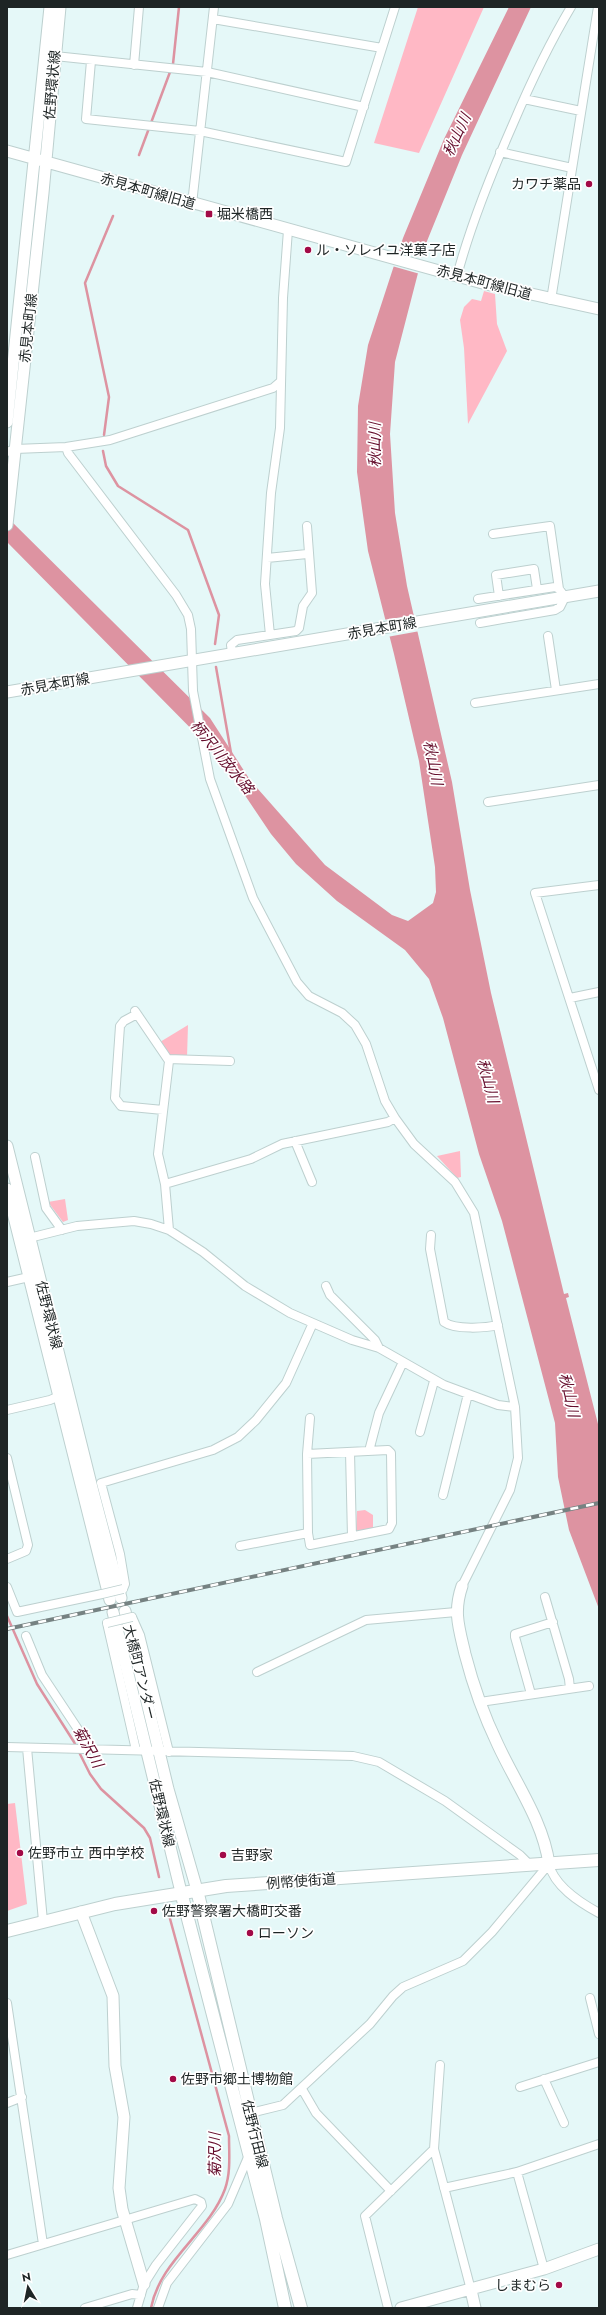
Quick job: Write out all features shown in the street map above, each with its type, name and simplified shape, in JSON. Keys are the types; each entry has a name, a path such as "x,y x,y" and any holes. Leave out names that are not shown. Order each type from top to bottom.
{"main road":[{"name":"佐野環状線","path":"33,159 50,7"},
{"name":"佐野環状線","path":"46,163 60,7"},
{"path":"7,151 46,163"},
{"name":"赤見本町線","path":"7,422 10,351 33,159"},
{"name":"赤見本町線","path":"7,525 11,450 46,163"},
{"name":"赤見本町線旧道","path":"46,163 288,230 327,239 457,276 551,300 599,309"},
{"name":"赤見本町線","path":"7,692 469,614 562,593 599,591"},
{"name":"佐野環状線","path":"7,1146 16,1222"},
{"name":"佐野環状線","path":"7,1189 16,1222 25,1239 86,1484"},
{"name":"佐野環状線","path":"25,1239 29,1277 64,1394"},
{"path":"86,1484 122,1593"},
{"path":"86,1484 106,1597"},
{"path":"462,1586 456,1612 468,1665 480,1702 498,1746 528,1801 545,1844 549,1864"},
{"name":"大橋町アンダー","path":"113,1612 143,1733"},
{"name":"大橋町アンダー","path":"129,1614 155,1733"},
{"name":"佐野環状線","path":"143,1733 142,1751 181,1892"},
{"name":"佐野環状線","path":"155,1733 164,1752 197,1890"},
{"name":"例幣使街道","path":"7,1931 81,1912 181,1892 226,1886 599,1860"},
{"name":"佐野行田線","path":"197,1890 245,2115 249,2155 286,2308"},
{"name":"佐野行田線","path":"181,1892 302,2308"},
{"path":"81,1912 114,2003 115,2066 124,2124 118,2188 125,2220 144,2284"},
{"path":"401,2308 544,2269 599,2250"},
{"path":"471,2290 476,2308"}],"street":[{"path":"134,65 140,7"},
{"path":"192,204 208,72 214,7"},
{"path":"91,60 86,119 200,131 346,162 395,7"},
{"path":"457,276 478,207 500,152 559,26 571,7"},
{"path":"551,300 598,7"},
{"path":"213,19 382,48"},
{"path":"55,56 208,72 364,106"},
{"path":"524,99 581,111"},
{"path":"500,152 572,168"},
{"path":"270,635 266,606 267,558 271,493 280,428 282,394 280,382 288,230"},
{"path":"11,450 66,447 110,440 273,388 280,382"},
{"path":"66,447 68,453 176,595 188,615 192,637 191,661 193,691 203,751 210,779 252,896 296,982 309,996 342,1013 355,1025 366,1044 386,1101 395,1118 414,1144 456,1182 470,1205 477,1226 514,1407 518,1458 510,1490 462,1586"},
{"path":"232,653 231,645 234,642 299,628 303,606 312,593 307,526"},
{"path":"480,623 554,610 560,607 562,593 550,526 493,534"},
{"path":"267,558 308,554"},
{"path":"499,596 496,575 534,569 537,589"},
{"path":"478,599 556,587 562,593"},
{"path":"548,636 556,690"},
{"path":"474,703 599,684"},
{"path":"488,802 599,785"},
{"path":"599,885 535,894 599,1090"},
{"path":"570,998 599,992"},
{"path":"163,1110 121,1106 115,1098 120,1026 124,1021 136,1013 168,1059 163,1110 158,1154 164,1184 169,1230"},
{"path":"168,1059 230,1061"},
{"path":"164,1184 251,1159 282,1144 388,1122 395,1118"},
{"path":"296,1141 312,1182"},
{"path":"35,1157 46,1208 62,1230"},
{"path":"25,1239 62,1230 134,1221 169,1230 203,1252 265,1299 313,1323 352,1340 379,1348 434,1381 498,1405 514,1407"},
{"path":"430,1235 430,1249 444,1322 451,1326 498,1326"},
{"path":"7,1282 29,1277"},
{"path":"326,1286 330,1295 375,1340 379,1348"},
{"path":"7,1587 17,1612 122,1593 125,1584 120,1554 101,1483 213,1450 238,1437 256,1420 286,1383 313,1323"},
{"path":"369,1450 379,1413 403,1362"},
{"path":"420,1432 434,1381"},
{"path":"7,1410 50,1400 64,1394"},
{"path":"443,1495 468,1394"},
{"path":"307,1454 388,1450 391,1453 392,1523 389,1529 310,1545 308,1533 307,1454 310,1418"},
{"path":"350,1452 352,1536"},
{"path":"7,1458 28,1545 26,1551 7,1559"},
{"path":"240,1546 308,1533"},
{"path":"545,1598 569,1679 570,1689"},
{"path":"256,1672 366,1620 456,1612"},
{"path":"142,1751 107,1623 129,1614 140,1635 164,1752"},
{"path":"531,1694 514,1638 516,1634 553,1622"},
{"path":"26,1636 42,1675 89,1749"},
{"path":"480,1702 589,1686"},
{"path":"7,1747 352,1756 378,1762 444,1801 520,1855 530,1865"},
{"path":"27,1748 43,1921"},
{"path":"549,1864 552,1875 557,1883 599,1913"},
{"path":"245,2115 283,2104 302,2089 370,2024 393,1996 403,1987 463,1961 549,1864"},
{"path":"590,1998 599,2034"},
{"path":"7,2003 44,2244"},
{"path":"520,2087 599,2062"},
{"path":"440,2065 434,2149 471,2290"},
{"path":"544,2079 564,2123"},
{"path":"302,2089 316,2113 391,2191"},
{"path":"7,2103 22,2097"},
{"path":"444,2188 517,2172 599,2144"},
{"path":"388,2308 364,2216 434,2149"},
{"path":"158,2308 167,2283 228,2204 249,2155"},
{"path":"517,2172 544,2269"},
{"path":"7,2255 195,2199 201,2202 202,2206 199,2211 171,2245 144,2284 138,2308"},
{"path":"85,2308 132,2294 141,2295"}],"shaded area":[{"path":"418,7 484,7 419,153 374,143"},
{"path":"484,291 495,294 497,324 507,351 468,424 464,348 460,320 464,307 472,299 481,301"},
{"path":"188,1025 187,1057 169,1055 160,1042"},
{"path":"460,1151 461,1177 457,1178 437,1156"},
{"path":"65,1199 68,1220 63,1222 48,1202"},
{"path":"365,1510 373,1515 373,1530 356,1532 357,1511"},
{"path":"15,1803 27,1904 7,1911 7,1804"}],"water":[{"path":"509,7 531,7 462,155 425,246 395,362 390,434 395,513 407,586 452,782 470,890 491,993 564,1294 568,1293 569,1297 566,1298 599,1428 599,1609 569,1530 558,1477 555,1423 502,1221 479,1154 443,1018 429,979 405,950 337,901 296,864 271,834 220,758 7,542 7,517 210,718 250,780 325,865 392,915 408,921 433,903 436,892 435,867 419,761 368,551 357,472 358,406 368,345 403,238 444,139"}],"pier":[{"path":"397,250 424,258 420,274 392,266"},
{"path":"416,615 420,631 387,637 383,620"}],"waterway":[{"path":"139,155 173,64 179,7"},
{"path":"104,435 109,397 85,283 113,216"},
{"path":"103,451 106,466 118,486 188,530 219,615 215,644"},
{"name":"柄沢川放水路","path":"216,667 231,753"},
{"name":"菊沢川","path":"7,1616 37,1684 74,1742 90,1774 101,1789 144,1828 150,1838 159,1877"},
{"name":"菊沢川","path":"151,2308 156,2291 164,2275 218,2205 227,2183 229,2163 229,2136 169,1915"}],"railway":[{"path":"7,1629 599,1503"}],"place":[{"name":"カワチ薬品","path":"589,184"},
{"name":"堀米橋西","path":"209,214"},
{"name":"ル・ソレイユ洋菓子店","path":"308,250"},
{"name":"佐野市立 西中学校","path":"20,1853"},
{"name":"吉野家","path":"223,1855"},
{"name":"佐野警察署大橋町交番","path":"154,1911"},
{"name":"ローソン","path":"250,1933"},
{"name":"佐野市郷土博物館","path":"173,2079"},
{"name":"しまむら","path":"559,2285"}],"water label":[{"name":"秋山川","path":"457,135"},
{"name":"秋山川","path":"375,445"},
{"name":"秋山川","path":"433,763"},
{"name":"秋山川","path":"488,1081"},
{"name":"秋山川","path":"569,1395"}]}
